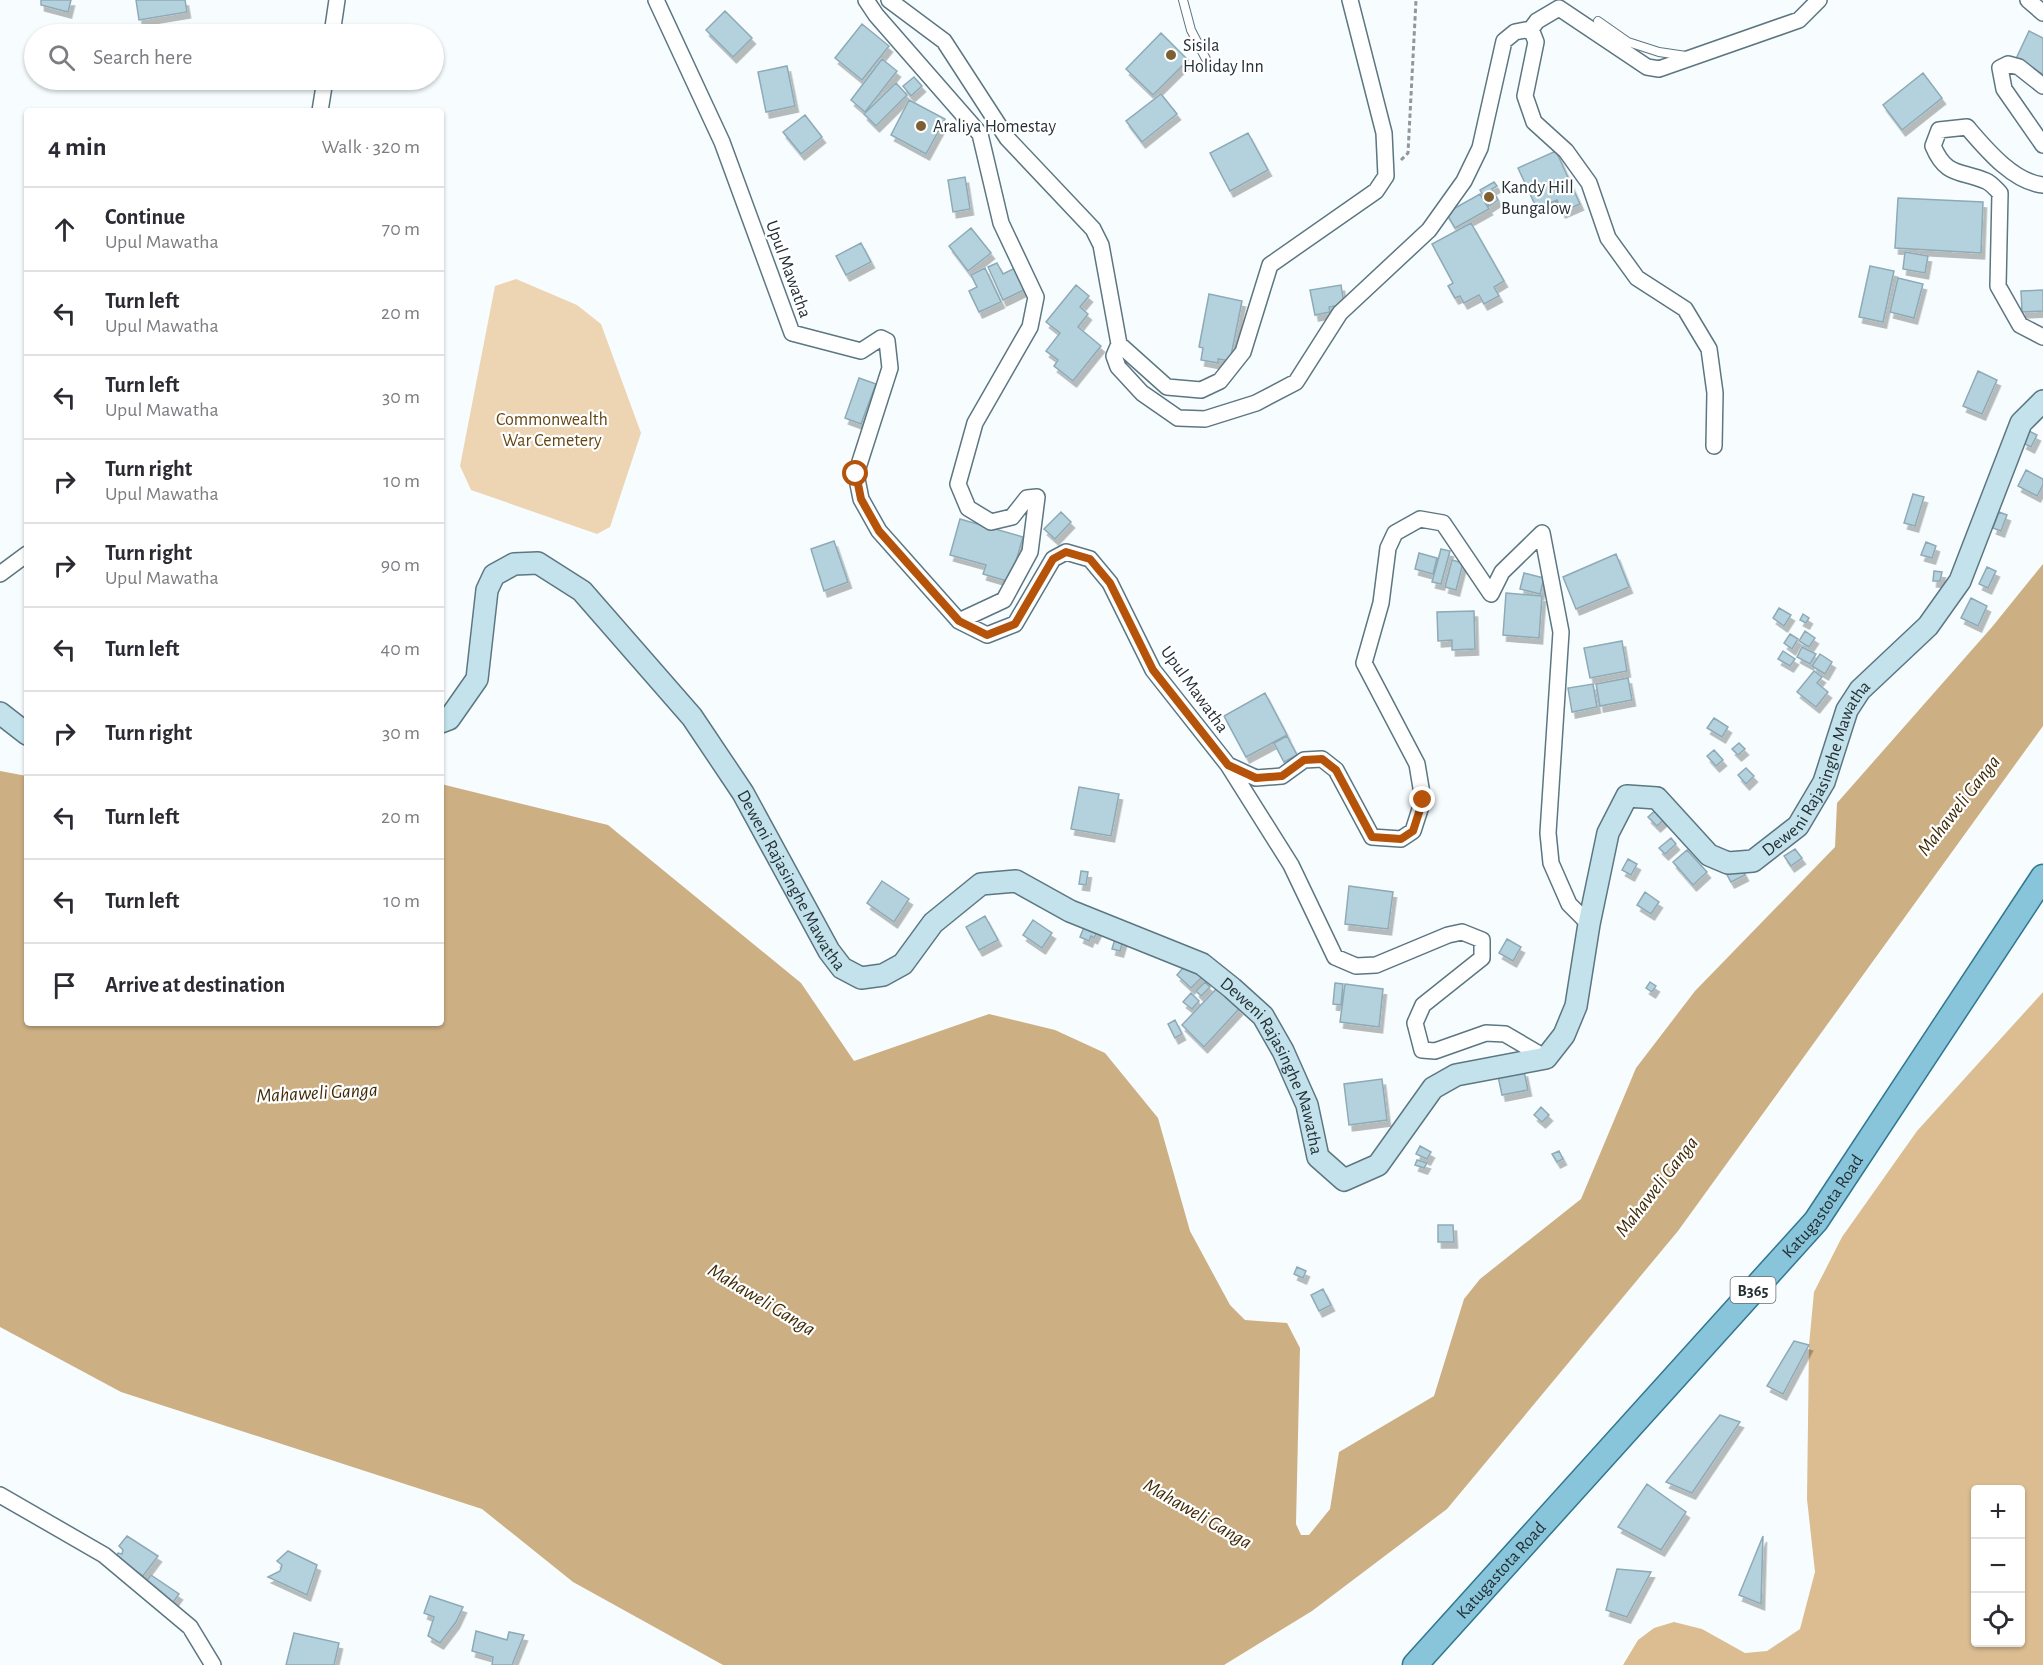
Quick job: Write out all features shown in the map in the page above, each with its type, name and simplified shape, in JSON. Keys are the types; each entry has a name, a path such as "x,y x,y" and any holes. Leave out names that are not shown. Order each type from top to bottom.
{"main road":[{"name":"Katugastota Road","path":"1415,1665 1816,1221 2043,878"}],"street":[{"path":"333,24 337,0"},
{"name":"Upul Mawatha","path":"656,0 722,142 792,333 861,351 881,338 887,341 890,368 856,474 861,499 879,531 959,621 987,635 1015,624 1053,559 1066,552 1090,559 1110,583 1153,670 1228,765 1291,865 1335,957 1356,966 1376,965 1448,934 1462,932 1482,940 1482,958 1423,1005 1415,1023 1422,1050 1435,1051 1486,1033 1505,1034 1546,1058"},
{"path":"866,0 876,15 980,134 1001,224 1036,297 1030,327 975,423 958,484 968,508 991,522 1012,517 1027,498 1037,497 1030,552 1004,600 959,621"},
{"path":"889,0 944,41 1007,138 1093,229 1101,245 1119,344 1114,356 1118,367 1142,393 1178,418 1205,419 1256,403 1296,382 1340,313 1430,230 1464,181 1480,148 1504,41 1515,32 1531,29 1537,21 1558,8 1647,67 1659,69 1799,20 1819,0"},
{"path":"1119,344 1167,387 1202,390 1220,381 1243,352 1270,265 1376,191 1386,176 1384,133 1350,0"},
{"path":"2028,0 2043,13"},
{"path":"1531,29 1536,42 1525,96 1534,122 1566,151 1589,183 1608,238 1637,278 1685,309 1709,350 1715,393 1714,446"},
{"path":"2043,86 2019,67 2008,64 2000,68 2004,89 2043,145"},
{"path":"320,108 323,90"},
{"path":"2043,185 2033,184 1999,163 1966,127 1939,130 1933,146 1938,159 1955,173 1988,182 2001,193 1998,286 2020,325 2043,337"},
{"name":"Deweni Rajasinghe Mawatha","path":"444,721 449,719 477,679 487,590 494,575 514,564 538,563 582,591 692,717 743,793 829,951 842,968 861,978 883,975 903,964 933,923 981,884 1016,881 1070,911 1202,964 1263,1016 1283,1051 1307,1105 1318,1157 1344,1180 1378,1165 1433,1088 1456,1075 1546,1058 1564,1035 1576,1006 1589,924 1608,833 1627,796 1657,798 1709,855 1728,863 1753,861 1798,826 1824,782 1847,710 1860,690 1928,626 1960,581 2021,423 2043,401"},
{"path":"1228,765 1256,778 1282,776 1304,760 1322,759 1336,770 1372,837 1401,839 1413,831 1423,800 1418,764 1364,663 1381,603 1388,548 1395,533 1420,519 1443,523 1491,594 1502,572 1542,533 1561,632 1548,833 1551,863 1569,904 1589,924"},
{"path":"0,574 24,556"},
{"path":"0,713 24,732"},
{"path":"0,1495 104,1556 190,1627 213,1665"}],"lane":[{"path":"1183,0 1191,30 1206,59"},
{"path":"1598,21 1628,42 1659,52 1693,57"}],"path":[{"path":"1386,176 1408,153 1416,0"}],"green space":[{"name":"Commonwealth War Cemetery","path":"516,279 577,305 601,324 641,433 610,527 597,534 471,490 460,466 495,286"}],"shaded area":[{"path":"2043,992 2043,1665 1623,1665 1638,1640 1654,1628 1674,1622 1702,1629 1745,1653 1767,1651 1800,1629 1815,1572 1807,1499 1809,1345 1814,1292 1842,1237 1917,1131"}],"water":[{"name":"Mahaweli Ganga","path":"2043,564 2043,726 1678,1231 1447,1509 1312,1611 1224,1665 723,1665 573,1582 482,1509 121,1392 0,1327 0,771 24,775 24,1026 444,1026 444,785 608,825 801,983 854,1061 989,1014 1055,1030 1105,1053 1158,1118 1190,1231 1230,1305 1245,1320 1287,1323 1300,1348 1296,1524 1301,1535 1309,1535 1330,1509 1339,1452 1434,1396 1464,1299 1480,1279 1581,1199 1636,1068 1695,991 1835,847 1837,803 1992,627"}],"building":[{"path":"41,0 71,0 68,12 41,5"},
{"path":"136,0 185,0 187,12 139,20"},
{"path":"725,11 752,38 733,57 706,30"},
{"path":"862,24 889,46 862,80 835,58"},
{"path":"2029,31 2043,38 2043,74 2015,61"},
{"path":"1161,33 1188,60 1153,95 1126,69"},
{"path":"882,59 897,71 865,112 851,100"},
{"path":"787,66 795,106 766,112 758,72"},
{"path":"1923,73 1942,98 1902,130 1883,105"},
{"path":"914,77 922,86 911,96 903,86"},
{"path":"896,83 907,95 876,126 864,114"},
{"path":"1161,94 1177,114 1142,142 1126,121"},
{"path":"909,100 945,119 926,154 891,135"},
{"path":"805,115 822,137 801,154 783,132"},
{"path":"1248,133 1268,170 1230,191 1210,153"},
{"path":"1556,151 1580,204 1562,212 1557,200 1537,209 1518,168"},
{"path":"965,177 970,209 953,212 948,180"},
{"path":"1494,182 1497,186 1492,189 1498,200 1489,206 1480,190"},
{"path":"1480,194 1489,209 1455,228 1446,213"},
{"path":"1898,198 1983,202 1981,253 1895,248"},
{"path":"1471,223 1504,281 1494,287 1499,296 1484,304 1479,295 1464,303 1460,296 1455,298 1448,286 1453,283 1432,244"},
{"path":"971,228 991,253 968,271 949,246"},
{"path":"861,243 871,262 846,275 836,256"},
{"path":"1905,252 1928,256 1925,273 1903,269"},
{"path":"997,263 1003,274 1015,268 1024,290 1003,300 988,267"},
{"path":"1870,266 1894,271 1883,322 1859,317"},
{"path":"985,268 1001,302 979,312 969,291 977,287 971,275"},
{"path":"1898,278 1923,284 1914,318 1890,312"},
{"path":"1076,285 1089,296 1080,307 1088,314 1078,327 1101,346 1073,381 1054,366 1058,360 1046,351 1060,333 1046,322"},
{"path":"1341,285 1344,304 1329,307 1330,312 1315,315 1310,290"},
{"path":"2043,290 2043,311 2022,312 2021,291"},
{"path":"1209,294 1242,301 1230,361 1218,359 1218,363 1201,360 1203,348 1199,347"},
{"path":"1978,371 1997,380 1982,414 1963,406"},
{"path":"859,378 876,384 861,424 845,418"},
{"path":"2029,431 2037,435 2031,447 2023,443"},
{"path":"2026,470 2043,479 2043,485 2037,496 2018,486"},
{"path":"1913,494 1924,497 1915,526 1904,523"},
{"path":"1061,512 1071,522 1055,539 1044,529"},
{"path":"1999,512 2007,515 2001,531 1993,528"},
{"path":"960,519 1023,537 1010,582 983,574 986,565 950,555"},
{"path":"834,541 848,582 824,591 811,549"},
{"path":"1926,542 1936,546 1932,558 1921,555"},
{"path":"1441,549 1450,551 1441,584 1432,582"},
{"path":"1419,553 1437,558 1433,574 1415,569"},
{"path":"1616,554 1629,587 1576,609 1563,577"},
{"path":"1452,560 1463,563 1456,590 1445,587"},
{"path":"1987,567 1996,571 1988,588 1979,584"},
{"path":"1934,571 1942,572 1940,581 1933,581"},
{"path":"1524,573 1544,578 1540,594 1520,589"},
{"path":"1506,593 1542,596 1539,638 1503,635"},
{"path":"1971,598 1987,606 1978,626 1961,618"},
{"path":"1779,608 1791,615 1784,626 1773,618"},
{"path":"1474,611 1475,649 1452,650 1452,640 1438,641 1437,612"},
{"path":"1803,614 1809,618 1806,623 1800,620"},
{"path":"1805,631 1815,638 1809,647 1799,641"},
{"path":"1790,634 1798,639 1792,649 1784,643"},
{"path":"1622,641 1627,671 1590,678 1584,648"},
{"path":"1802,647 1816,654 1810,664 1797,657"},
{"path":"1783,651 1795,659 1790,666 1778,659"},
{"path":"1820,654 1832,662 1825,674 1812,666"},
{"path":"1814,671 1822,677 1817,683 1828,692 1816,707 1797,692"},
{"path":"1628,678 1632,700 1600,706 1596,684"},
{"path":"1593,684 1597,707 1572,712 1568,688"},
{"path":"1265,693 1287,735 1246,757 1224,716"},
{"path":"1714,718 1728,727 1722,737 1707,728"},
{"path":"1287,736 1297,755 1284,762 1274,743"},
{"path":"1739,743 1745,749 1738,755 1732,749"},
{"path":"1714,750 1723,760 1716,766 1707,756"},
{"path":"1746,768 1754,776 1746,784 1738,775"},
{"path":"1079,787 1119,794 1111,836 1071,829"},
{"path":"1660,806 1669,815 1657,826 1648,817"},
{"path":"1671,838 1676,844 1665,854 1659,848"},
{"path":"1795,849 1802,858 1791,866 1784,856"},
{"path":"1687,850 1707,872 1693,885 1673,862"},
{"path":"1628,859 1637,864 1631,875 1622,870"},
{"path":"1740,865 1745,875 1731,882 1726,873"},
{"path":"1081,871 1088,872 1086,885 1079,884"},
{"path":"882,881 909,899 894,922 867,903"},
{"path":"1349,886 1393,892 1388,929 1345,924"},
{"path":"1645,892 1659,902 1651,914 1637,905"},
{"path":"985,916 998,940 979,950 966,927"},
{"path":"1033,920 1052,933 1042,948 1023,935"},
{"path":"1086,922 1099,928 1094,938 1091,936 1089,941 1080,937"},
{"path":"1115,939 1123,941 1120,951 1112,949"},
{"path":"1507,939 1521,947 1513,961 1499,953"},
{"path":"1189,961 1204,975 1191,988 1177,975"},
{"path":"1205,982 1210,987 1201,996 1196,991"},
{"path":"1650,982 1656,986 1652,992 1646,988"},
{"path":"1335,983 1343,984 1341,1005 1333,1004"},
{"path":"1345,984 1383,989 1379,1027 1340,1022"},
{"path":"1217,988 1239,1009 1204,1047 1182,1025"},
{"path":"1191,993 1199,1001 1192,1009 1183,1002"},
{"path":"1175,1020 1182,1034 1175,1038 1168,1024"},
{"path":"1524,1071 1528,1090 1502,1095 1498,1076"},
{"path":"1382,1079 1387,1120 1349,1125 1344,1084"},
{"path":"1541,1107 1549,1115 1542,1122 1534,1115"},
{"path":"1420,1146 1431,1152 1427,1159 1416,1154"},
{"path":"1559,1151 1563,1159 1557,1162 1552,1154"},
{"path":"1417,1160 1427,1163 1424,1168 1415,1165"},
{"path":"1438,1225 1453,1225 1454,1242 1438,1242"},
{"path":"1297,1267 1306,1271 1303,1278 1294,1274"},
{"path":"1323,1289 1331,1305 1319,1311 1311,1295"},
{"path":"1794,1341 1809,1345 1783,1394 1767,1386"},
{"path":"1720,1415 1740,1422 1692,1493 1666,1482"},
{"path":"1647,1484 1686,1512 1661,1550 1618,1527"},
{"path":"127,1536 158,1556 143,1576 116,1557 118,1553 122,1554 123,1550 119,1546"},
{"path":"1763,1536 1761,1604 1739,1595"},
{"path":"288,1551 317,1565 307,1595 268,1577 280,1571 282,1565 277,1561"},
{"path":"1617,1569 1651,1572 1627,1617 1606,1610"},
{"path":"151,1575 179,1594 172,1604 145,1583"},
{"path":"430,1596 463,1607 456,1622 440,1643 428,1636 434,1617 424,1613"},
{"path":"476,1631 507,1640 509,1632 524,1635 512,1665 492,1665 493,1657 472,1651"},
{"path":"294,1633 339,1643 334,1665 286,1665"}],"place":[{"name":"Sisila Holiday Inn","path":"1171,55"},
{"name":"Araliya Homestay","path":"921,126"},
{"name":"Kandy Hill Bungalow","path":"1489,197"}],"route":[{"path":"856,474 861,499 879,531 959,621 987,635 1015,624 1053,559 1066,552 1090,559 1110,583 1153,670 1228,765 1256,778 1282,776 1304,760 1322,759 1336,770 1372,837 1401,839 1413,831 1423,800"}]}
